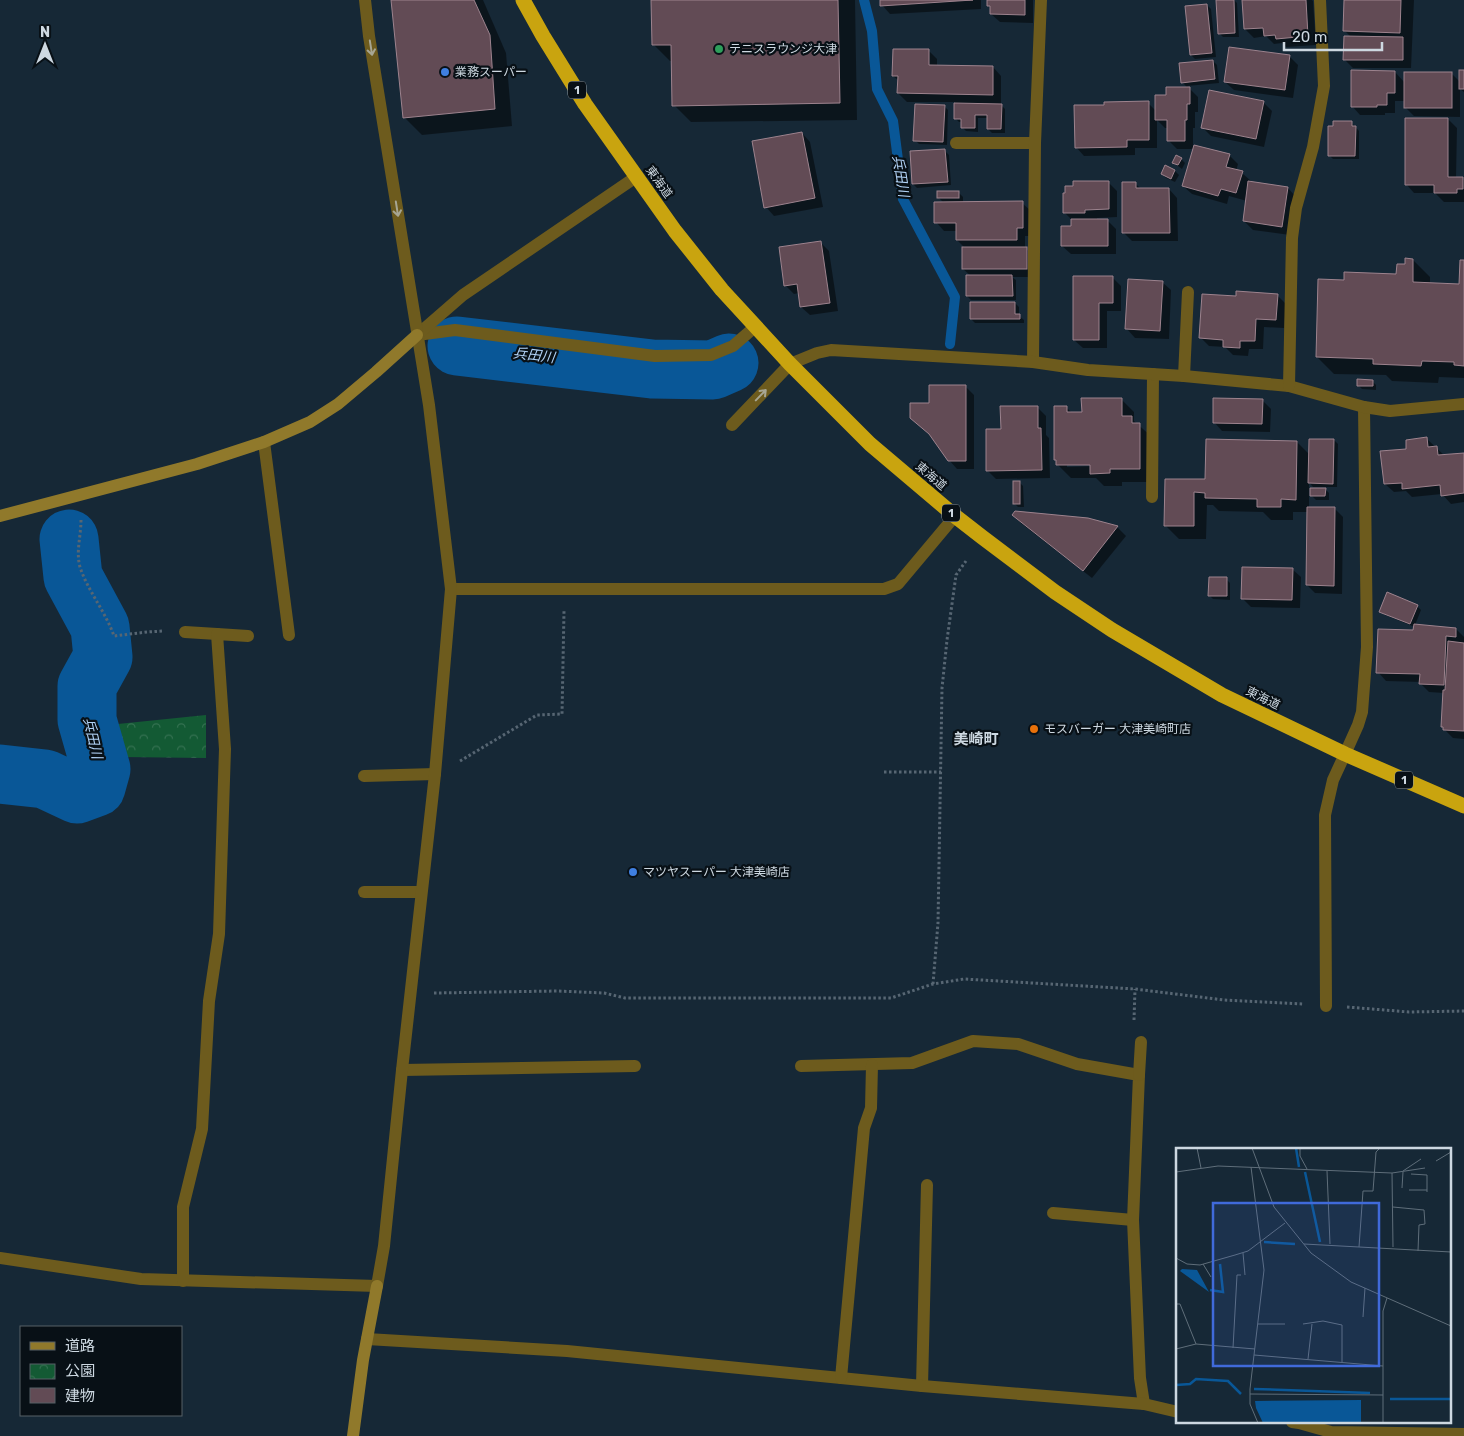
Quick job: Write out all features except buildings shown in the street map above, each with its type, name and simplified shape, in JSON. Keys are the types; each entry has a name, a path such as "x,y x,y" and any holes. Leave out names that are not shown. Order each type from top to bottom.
{"highway":[{"name":"東海道","path":"524,0 543,36 585,104 675,231 722,290 790,364 870,444 955,516 1055,592 1112,630 1222,695 1345,754 1464,806"}],"street":[{"path":"354,1436 363,1360 384,1246 435,774 451,589 429,405 364,0"},
{"path":"1032,362 1035,143 1040,0"},
{"path":"1289,386 1292,238 1296,208 1313,147 1324,86 1320,0"},
{"path":"956,143 1035,143"},
{"path":"0,516 197,464 264,442 310,422 338,404 463,295 636,177"},
{"path":"1184,376 1188,292"},
{"path":"417,335 455,330 655,356 711,355 732,346 756,326"},
{"path":"732,425 790,364 817,352 831,350 1032,362 1088,370 1184,376 1289,386 1364,407 1390,411 1464,404"},
{"path":"1152,497 1153,374"},
{"path":"1326,1006 1325,815 1333,780 1362,712 1367,647 1364,407"},
{"path":"264,442 289,635"},
{"path":"451,589 884,589 898,584 955,516"},
{"path":"185,632 248,636"},
{"path":"183,1281 182,1207 202,1129 209,1001 219,934 226,749 218,634"},
{"path":"364,776 435,774"},
{"path":"364,892 422,892"},
{"path":"801,1066 912,1063 973,1041 1018,1044 1077,1064 1139,1075"},
{"path":"1141,1042 1132,1220 1140,1378 1144,1404"},
{"path":"841,1378 864,1128 871,1108 872,1065"},
{"path":"402,1070 635,1066"},
{"path":"922,1386 927,1185"},
{"path":"1053,1213 1132,1220"},
{"path":"0,1258 140,1279 377,1286"},
{"path":"367,1339 568,1351 922,1386 1144,1404 1176,1412"},
{"path":"1303,1424 1331,1432 1464,1434"}],"path":[{"path":"81,520 78,550 81,570 114,636 180,630 185,632"},
{"path":"933,984 938,923 942,688 956,575 966,561"},
{"path":"435,774 454,765 536,715 562,714 564,589"},
{"path":"884,772 941,772"},
{"path":"410,993 557,991 604,993 624,998 891,998 933,984 964,979 1135,988 1224,1000 1410,1012 1464,1011"},
{"path":"1134,1020 1135,988"}],"green space":[{"path":"206,715 206,758 123,757 108,725"}],"waterway":[{"name":"兵田川","path":"864,0 872,31 877,89 893,121 903,199 955,297 950,344"},
{"name":"兵田川","path":"457,346 652,369 713,370 729,363"},
{"name":"兵田川","path":"0,774 45,779 77,794 96,787 101,769 87,720 87,686 103,657 100,627 73,577 69,539"}],"place":[{"name":"テニスラウンジ大津","path":"719,49"},
{"name":"業務スーパー","path":"445,72"},
{"name":"モスバーガー 大津美崎町店","path":"1034,729"},
{"name":"マツヤスーパー 大津美崎店","path":"633,872"}],"district":[{"name":"美崎町","path":"976,739"}]}
